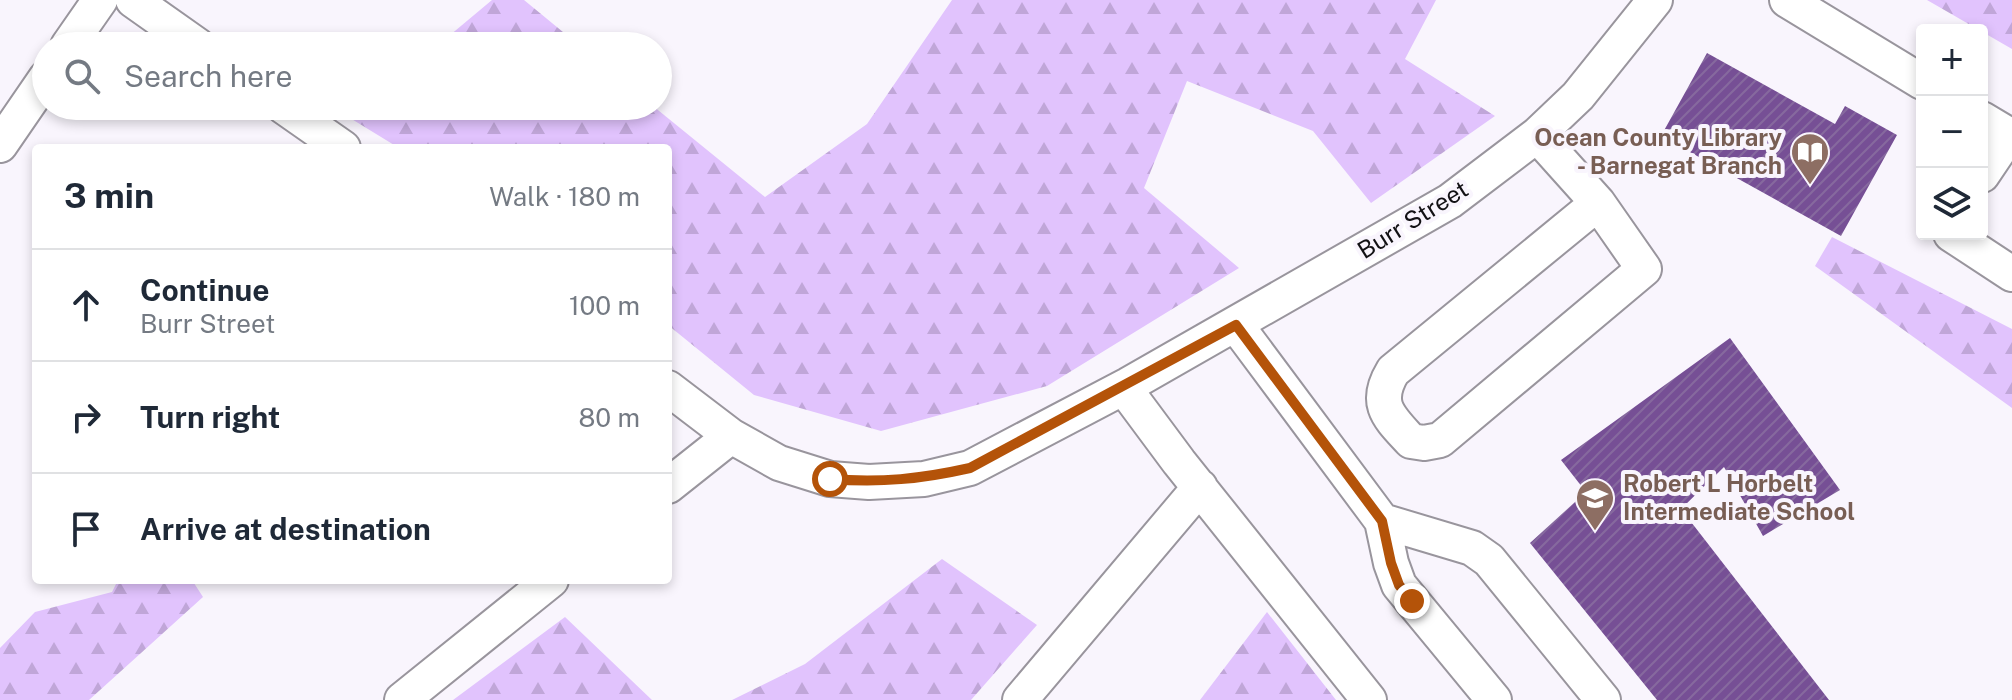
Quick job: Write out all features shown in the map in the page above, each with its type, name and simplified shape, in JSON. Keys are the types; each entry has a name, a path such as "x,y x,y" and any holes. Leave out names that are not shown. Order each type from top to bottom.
{"street":[{"path":"78,32 100,0"},
{"path":"133,0 178,32"},
{"name":"Burr Street","path":"672,391 731,436 779,463 830,479 869,482 924,479 970,468 1236,325 1450,201 1537,135 1578,96 1655,0"},
{"path":"1787,0 1916,78"},
{"path":"0,145 32,98"},
{"path":"303,120 337,144"},
{"path":"1985,168 2001,130"},
{"path":"1537,135 1598,203 1644,269 1440,440 1424,443 1411,441 1386,413 1383,399 1385,384 1393,371 1598,203"},
{"path":"1960,240 2012,274"},
{"path":"1236,325 1382,521 1399,585 1494,700"},
{"path":"1128,385 1127,392 1369,700"},
{"path":"672,483 731,436"},
{"path":"1020,700 1200,487"},
{"path":"1382,521 1472,548 1489,560 1603,700"},
{"path":"402,700 546,584"}],"green space":[{"path":"492,0 524,0 563,32 454,32"},
{"path":"952,0 1436,0 1405,59 1495,116 1371,203 1313,131 1187,81 1144,188 1239,268 1047,386 881,431 754,395 672,328 672,144 392,144 353,120 670,120 765,197 867,124"},
{"path":"1927,0 2012,0 2012,49 1988,35 1988,24 1969,24"},
{"path":"1832,237 2012,329 2012,408 1815,266"},
{"path":"942,559 1037,625 971,700 732,700 805,664"},
{"path":"116,584 195,584 203,597 89,700 0,700 0,648 35,612 112,592"},
{"path":"1267,612 1336,700 1200,700"},
{"path":"565,617 652,700 453,700"}],"building":[{"name":"Ocean County Library - Barnegat Branch","path":"1707,53 1835,124 1845,106 1897,135 1841,236 1661,136"},
{"path":"1730,338 1840,490 1763,536 1724,467 1681,509 1829,700 1657,700 1530,543 1586,492 1561,460"}],"place":[{"name":"Ocean County Library - Barnegat Branch","path":"1810,186"},
{"name":"Robert L Horbelt Intermediate School","path":"1595,532"}],"route":[{"path":"830,479 869,482 924,479 970,468 1236,325 1382,521 1399,585 1412,601"}]}
